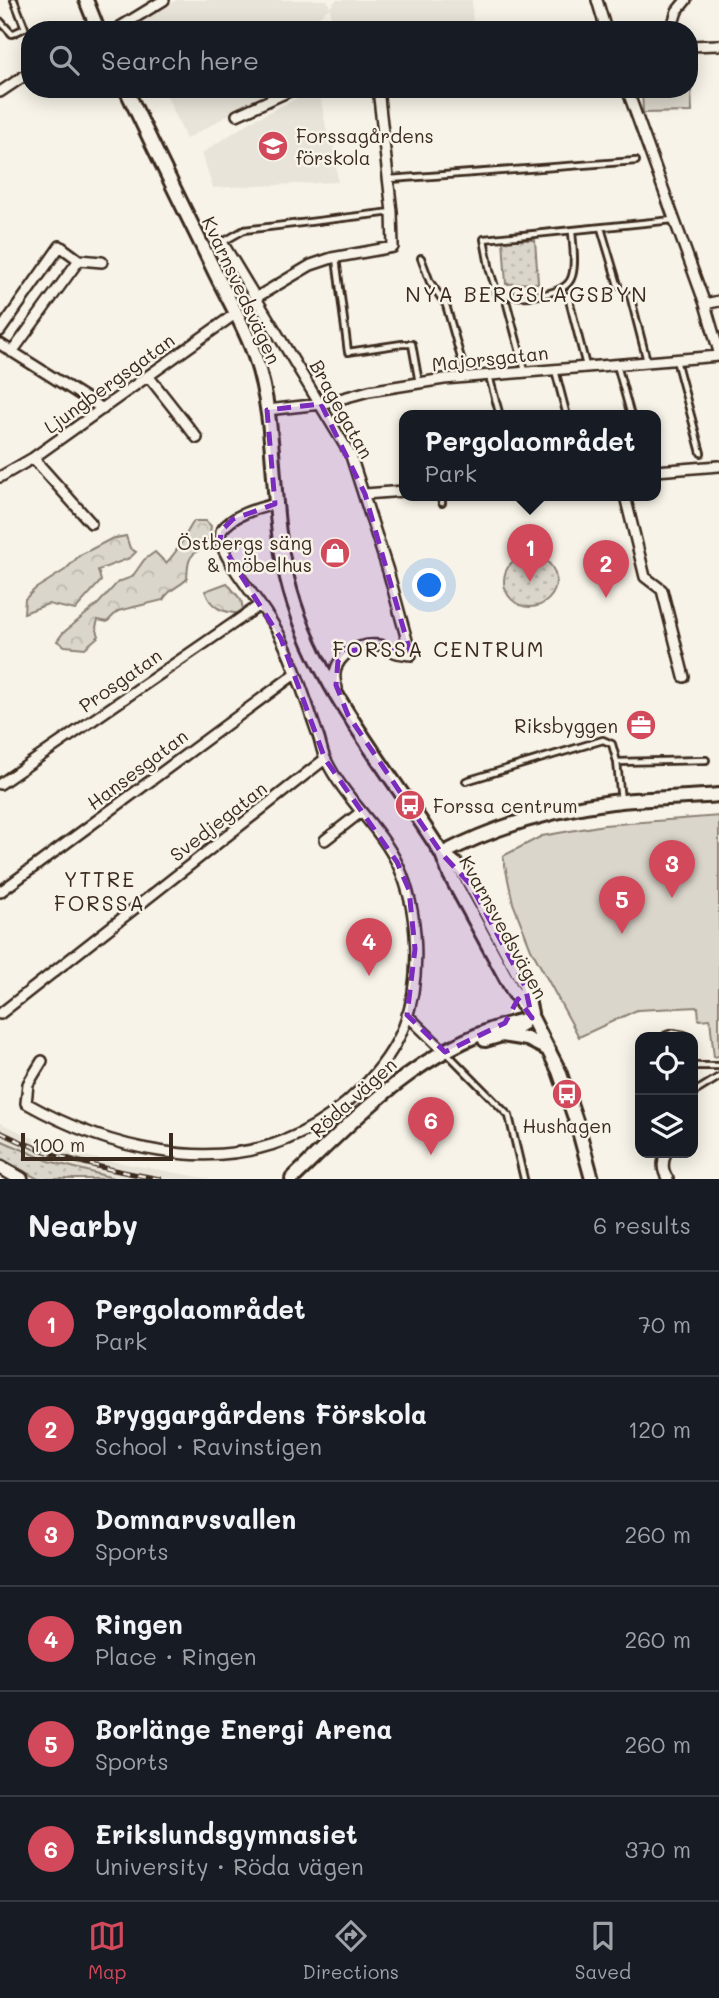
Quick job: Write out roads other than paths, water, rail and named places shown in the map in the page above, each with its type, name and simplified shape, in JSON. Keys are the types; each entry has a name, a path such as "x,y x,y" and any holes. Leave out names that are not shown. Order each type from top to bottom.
{"street":[{"path":"86,0 94,21"},
{"path":"128,21 154,3 164,0"},
{"path":"597,0 603,21"},
{"path":"674,21 677,11 686,0"},
{"path":"698,46 719,45"},
{"path":"0,92 21,78"},
{"name":"Kvarnsvedsvägen","path":"130,98 254,354 267,410 275,504 286,575 296,611 318,665 348,715 442,854 450,875 513,991 532,1017 549,1050 577,1124 592,1179"},
{"path":"237,115 274,98"},
{"path":"257,297 302,270 336,257 393,247 380,98"},
{"path":"630,98 705,304 719,354"},
{"name":"Bragegatan","path":"222,242 351,456 365,495 411,656 382,645 346,652 338,661 334,677 348,715"},
{"path":"0,331 60,246 79,260 102,262"},
{"path":"12,352 79,260"},
{"path":"705,304 719,301"},
{"name":"Ljungbergsgatan","path":"0,477 33,458 235,314"},
{"path":"0,344 103,409"},
{"name":"Majorsgatan","path":"267,410 321,404 369,391 466,377 719,354"},
{"path":"149,377 197,438"},
{"path":"33,458 90,523"},
{"path":"661,471 719,466"},
{"path":"365,495 399,492"},
{"path":"626,501 645,578 662,590 684,677"},
{"path":"42,1061 28,1084 26,1102 61,1123 142,1147 190,1155 231,1155 278,1144 325,1120 345,1105 386,1058 404,1026 411,997 415,949 414,914 408,890 397,862 325,759 281,639 223,548 219,537 233,519 249,511 275,504"},
{"name":"Prosgatan","path":"0,785 260,605"},
{"name":"Hansesgatan","path":"0,892 295,674"},
{"name":"Svedjegatan","path":"1,1012 325,759"},
{"path":"442,854 467,841 529,820 621,802 719,795"},
{"path":"325,840 361,812"},
{"name":"Kvarnsvedsvägen","path":"442,854 459,867 471,885 525,986 532,1017"},
{"path":"513,991 514,1001 504,1029 549,1050"},
{"path":"407,1015 445,1052"},
{"name":"Röda vägen","path":"292,1179 387,1089 416,1067 445,1052 532,1017"},
{"path":"666,1158 664,1173 668,1179"},
{"path":"0,1167 20,1179"}],"lane":[{"path":"14,0 22,21"},
{"path":"0,21 12,34 21,30"},
{"path":"389,179 636,161"},
{"path":"222,242 244,230 392,212"},
{"path":"572,232 572,277 565,287 541,295 510,298 497,293 484,239 675,220"},
{"path":"601,228 618,285"},
{"path":"336,257 348,352 412,344 419,383"},
{"path":"421,258 430,282 446,304 466,377"},
{"path":"630,295 647,361"},
{"path":"568,296 587,366"},
{"path":"507,304 526,372"},
{"path":"676,359 701,453"},
{"path":"617,364 629,410"},
{"path":"555,369 566,410"},
{"path":"489,375 498,410"},
{"path":"466,780 603,740 612,744 617,762 621,802"},
{"path":"617,762 706,760"},
{"path":"445,1052 509,1116 524,1179"},
{"path":"698,1066 719,1066"},
{"path":"698,1090 719,1077"}],"railway":[{"path":"0,1132 59,1156 160,1179"}],"place":[{"name":"Forssagårdens förskola","path":"273,146"},
{"name":"Östbergs säng & möbelhus","path":"335,553"},
{"name":"Pergolaområdet","path":"530,582"},
{"name":"Bryggargårdens Förskola","path":"606,598"},
{"name":"Riksbyggen","path":"641,725"},
{"name":"Forssa centrum","path":"410,805"},
{"name":"Domnarvsvallen","path":"672,898"},
{"name":"Borlänge Energi Arena","path":"622,934"},
{"name":"Ringen","path":"369,976"},
{"name":"Hushagen","path":"567,1094"},
{"name":"Erikslundsgymnasiet","path":"431,1155"}],"district":[{"name":"NYA BERGSLAGSBYN","path":"527,293"},
{"name":"FORSSA CENTRUM","path":"439,648"},
{"name":"YTTRE FORSSA","path":"100,890"}]}
